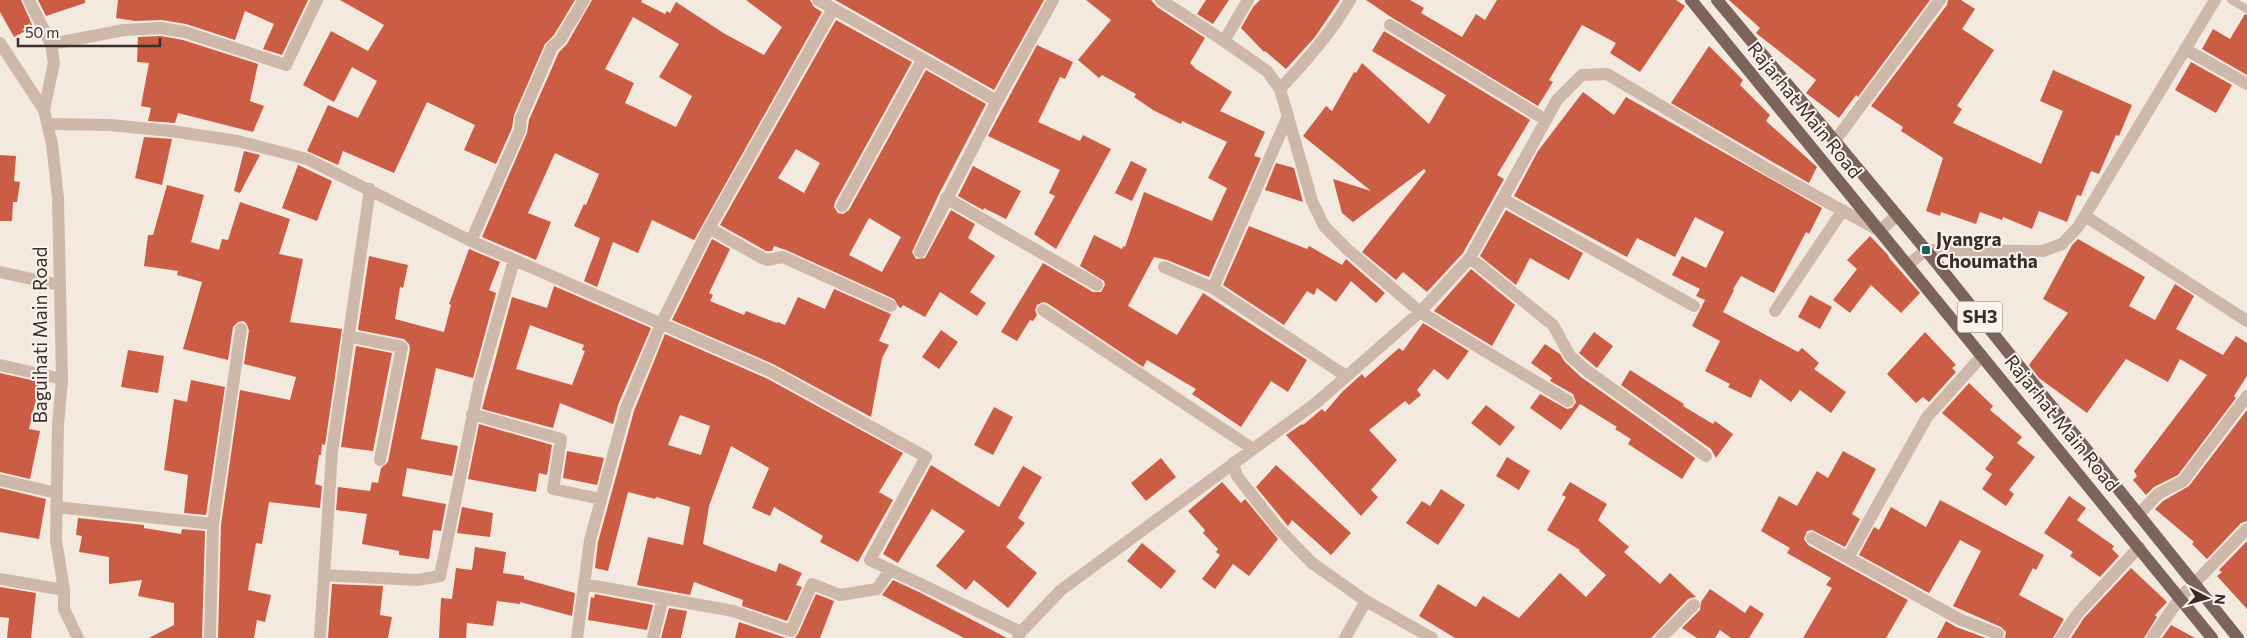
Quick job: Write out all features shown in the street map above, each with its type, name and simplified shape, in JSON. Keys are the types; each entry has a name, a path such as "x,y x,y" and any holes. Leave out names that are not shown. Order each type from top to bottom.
{"main road":[{"name":"Rajarhat Main Road","path":"1691,0 2139,546 2212,638"},
{"name":"Rajarhat Main Road","path":"1717,0 1926,250 2238,638"}],"street":[{"path":"29,0 50,44 54,63 44,110"},
{"path":"50,44 124,30 161,28 185,32 286,65 317,0"},
{"path":"471,241 520,130 521,118 552,47 560,40 584,0"},
{"path":"818,0 997,101"},
{"path":"920,252 997,101 1053,0"},
{"path":"1162,0 1266,71 1280,89 1312,201 1324,226 1347,249 1420,312 1568,400"},
{"path":"1224,41 1248,0"},
{"path":"1280,89 1313,54 1338,21 1350,0"},
{"path":"1834,142 1940,0"},
{"path":"1908,265 1926,250 2043,251 2062,244 2078,227 2085,216 2214,0"},
{"path":"577,638 590,540 626,408 661,324 709,228 833,8"},
{"path":"1390,25 1546,120"},
{"name":"Baguihati Main Road","path":"0,43 44,110 52,144 58,198 62,379 58,426 56,540 64,590 64,609 78,638"},
{"path":"2185,49 2247,84"},
{"path":"842,206 923,60"},
{"path":"47,124 110,125 238,141 307,159 471,241 770,371 926,457 870,560 1019,635 1060,590 1316,403 1420,312 1470,258 1557,100 1582,75 1607,74 1776,174 1880,231 1896,216"},
{"path":"1213,288 1288,116"},
{"path":"320,638 332,452 370,189"},
{"path":"946,198 1097,286"},
{"path":"1502,199 1694,306"},
{"path":"1775,310 1843,210"},
{"path":"2085,216 2247,321"},
{"path":"709,228 762,258 767,260 783,257 891,306"},
{"path":"1470,258 1553,325 1570,356 1586,370 1706,456"},
{"path":"324,575 417,580 440,576 472,414 514,260"},
{"path":"1164,268 1213,288 1346,376"},
{"path":"0,272 60,285"},
{"path":"1043,310 1253,449"},
{"path":"210,638 213,524 240,329"},
{"path":"348,336 402,347 380,460"},
{"path":"1848,558 1928,417 1982,356"},
{"path":"0,365 62,379"},
{"path":"2138,515 2158,494 2183,480 2247,396"},
{"path":"472,414 561,439 553,489 601,499"},
{"path":"1233,463 1237,476 1278,528 1312,563 1366,602 1432,638"},
{"path":"0,480 57,493"},
{"path":"56,507 213,524"},
{"path":"2152,638 2180,598 2247,529"},
{"path":"1812,538 1959,620 1998,634"},
{"path":"2061,638 2078,612 2139,546"},
{"path":"584,584 734,611 791,631 812,584 840,595 878,589 890,570"},
{"path":"0,579 64,590"},
{"path":"653,638 663,598"},
{"path":"1346,638 1366,602"},
{"path":"1661,638 1694,605"}],"lane":[{"path":"2231,0 2247,9"}],"building":[{"path":"0,0 21,0 33,27 14,37 0,12"},
{"path":"38,0 85,0 85,3 46,16"},
{"path":"118,0 308,0 282,55 263,49 274,24 245,11 235,40 186,24 162,20 135,21 116,18"},
{"path":"340,0 575,0 554,35 545,44 514,115 512,128 496,164 464,150 475,125 427,102 394,173 343,151 338,165 307,151 328,105 358,118 377,81 352,67 334,102 303,85 331,31 368,51 384,25"},
{"path":"592,0 642,0 641,2 665,14 667,11 670,13 676,2 725,34 764,55 782,27 746,0 810,0 814,7 822,12 694,240 652,220 638,253 613,242 597,287 584,281 600,238 574,226 584,204 586,205 599,174 555,153 528,213 551,222 536,260 482,237 527,133 529,120 559,52 567,44","holes":["633,17 679,44 659,77 692,96 676,127 625,103 634,83 605,69"]},
{"path":"835,0 1044,0 994,90"},
{"path":"1086,0 1151,0 1157,7 1205,38 1190,63 1196,69 1232,92 1220,111 1265,132 1254,156 1261,158 1209,277 1167,260 1154,257 1128,306 1177,335 1203,293 1307,360 1288,392 1271,381 1241,427 1192,394 1196,389 1147,360 1143,367 1047,303 1043,302 1037,305 1035,310 1037,315 1033,321 1030,320 1017,341 1001,332 1043,263 1093,292 1101,292 1105,285 1104,281 1080,266 1094,235 1122,249 1123,246 1125,247 1144,192 1212,221 1227,188 1208,178 1227,142 1182,121 1181,124 1153,110 1134,97 1136,94 1102,75 1099,78 1078,60 1111,20"},
{"path":"1206,0 1229,0 1213,24 1197,14"},
{"path":"1260,0 1340,0 1315,37 1286,69 1264,52 1241,28 1253,7"},
{"path":"1366,0 1410,0 1424,8 1421,13 1462,37 1476,14 1485,20 1497,0 1676,0 1685,6 1640,72 1610,53 1616,43 1582,25 1549,80 1553,82 1538,106"},
{"path":"1729,0 1930,0 1858,97 1856,95 1839,118 1806,93 1816,80 1756,33 1760,28"},
{"path":"1948,0 1961,0 1975,9 1962,29 1994,50 1957,106 1962,109 1953,123 2041,164 2063,111 2040,101 2053,70 2132,105 2119,136 2116,135 2099,174 2091,171 2081,196 2077,195 2067,222 2039,211 2032,229 2003,217 2002,220 1980,212 1976,224 1941,212 1940,216 1926,211 1943,158 1901,131 1903,127 1871,106 1947,5"},
{"path":"2245,14 2247,15 2247,75 2202,49 2213,29 2230,39"},
{"path":"836,20 912,62 835,202 834,207 838,213 843,214 849,210 926,70 986,104 939,194 912,252 916,259 925,258 951,210 975,224 968,238 995,256 970,292 986,303 977,316 940,292 925,317 903,305 901,308 899,307 894,299 786,250 774,246 772,251 766,251 720,225","holes":["796,149 820,163 804,193 778,178","869,218 901,237 882,272 849,255"]},
{"path":"1384,31 1530,120 1497,175 1504,179 1463,253 1427,292 1403,272 1396,280 1362,252 1426,171 1424,169 1353,222 1342,213 1333,179 1371,191 1303,136 1326,106 1332,111 1354,72 1356,73 1362,63 1429,124 1446,95 1372,51"},
{"path":"161,36 183,40 258,64 250,101 264,106 253,132 178,113 175,123 148,121 151,108 141,106 149,63 137,62 138,37"},
{"path":"1037,45 1073,62 1065,79 1060,77 1038,122 1080,141 1083,135 1111,149 1056,249 1034,234 1055,196 1049,193 1060,170 988,136"},
{"path":"1709,46 1743,80 1740,85 1770,115 1766,121 1817,167 1809,183 1671,103"},
{"path":"2191,62 2232,85 2216,113 2175,90"},
{"path":"1583,92 1614,115 1626,97 1822,208 1809,234 1806,232 1774,293 1741,276 1723,312 1798,352 1802,348 1819,363 1814,369 1846,392 1831,413 1800,390 1791,402 1760,379 1751,398 1728,387 1730,384 1705,371 1720,341 1692,326 1705,300 1696,296 1700,289 1672,275 1682,256 1706,268 1724,232 1695,217 1675,257 1637,238 1627,257 1514,196 1538,151"},
{"path":"144,137 172,139 162,185 135,178"},
{"path":"244,151 260,155 240,193 234,191"},
{"path":"0,155 16,156 14,181 20,182 17,202 13,202 12,221 0,221"},
{"path":"1131,161 1147,169 1132,201 1115,193"},
{"path":"1276,163 1294,168 1303,202 1265,190"},
{"path":"298,165 332,181 317,221 282,208"},
{"path":"973,166 1021,191 1006,219 984,208 983,210 958,196"},
{"path":"167,185 204,195 191,242 219,250 222,239 228,240 240,202 290,219 279,254 303,259 290,322 342,329 325,445 322,444 321,455 319,455 315,484 322,486 320,508 269,502 262,544 256,543 248,590 271,595 265,622 257,620 254,638 218,638 221,525 240,390 290,400 296,377 244,364 249,330 243,321 238,322 233,327 228,360 183,349 202,282 177,275 178,271 144,266 148,235 153,235"},
{"path":"1506,210 1583,253 1569,280 1530,258 1516,285 1480,256"},
{"path":"1249,226 1307,249 1309,246 1342,265 1346,259 1385,293 1376,303 1351,281 1336,302 1317,288 1314,295 1307,291 1284,325 1223,285"},
{"path":"1870,236 1920,293 1901,313 1871,285 1850,313 1833,300 1857,269 1847,260"},
{"path":"712,239 730,249 709,293 713,295 710,301 744,315 746,311 785,325 798,297 825,309 834,289 891,314 879,341 889,345 882,358 871,417 773,364 672,320"},
{"path":"2078,239 2145,277 2129,306 2155,320 2175,284 2194,296 2176,329 2223,355 2236,336 2247,343 2247,376 2234,396 2236,398 2178,475 2154,487 2146,495 2133,480 2137,476 2134,471 2207,375 2180,359 2168,382 2126,359 2087,413 2039,378 2029,365 2068,313 2043,299 2072,245"},
{"path":"469,249 500,262 489,290 496,293 473,378 436,368 421,439 458,446 452,476 407,468 402,496 446,504 441,531 433,530 429,559 399,555 399,551 362,544 367,514 336,510 338,487 370,491 372,482 378,483 381,468 388,462 410,349 409,344 404,339 358,330 369,256 408,265 403,288 400,287 395,319 444,332 451,305 449,304"},
{"path":"1471,269 1515,305 1492,346 1434,311"},
{"path":"554,286 651,328 618,405 613,424 560,403 553,428 482,409 512,297 547,308","holes":["530,325 584,345 582,350 585,351 572,385 516,369"]},
{"path":"1810,295 1832,307 1820,329 1798,317"},
{"path":"1423,323 1469,351 1448,380 1434,369 1417,390 1421,395 1409,405 1405,401 1369,430 1397,460 1371,490 1378,497 1361,516 1286,435 1303,425 1322,409 1325,412 1343,391 1362,374 1365,378 1399,348 1403,351"},
{"path":"941,330 958,342 939,369 922,357"},
{"path":"1594,332 1613,346 1597,368 1579,353"},
{"path":"1925,332 1956,365 1952,368 1956,372 1929,402 1923,397 1916,403 1887,374"},
{"path":"665,334 766,378 903,453 879,492 893,500 858,562 820,542 823,536 774,507 770,516 752,508 769,468 731,446 709,506 703,544 776,572 779,563 802,573 796,585 802,587 787,621 742,606 743,600 694,582 690,595 637,585 648,537 683,545 690,507 656,497 655,499 628,492 608,571 595,568 598,542 634,411","holes":["680,415 710,426 701,455 668,445"]},
{"path":"1545,344 1560,354 1565,362 1581,377 1695,458 1682,479 1628,444 1631,439 1615,429 1617,427 1580,404 1561,430 1530,408 1540,394 1567,409 1572,408 1576,402 1573,394 1550,381 1552,378 1531,363"},
{"path":"356,346 392,353 373,451 341,447"},
{"path":"128,350 164,356 158,393 121,387"},
{"path":"1630,370 1684,404 1683,406 1713,424 1715,421 1733,434 1716,458 1711,449 1621,385"},
{"path":"0,373 40,382 29,429 40,431 30,479 0,472"},
{"path":"191,380 225,387 206,515 184,513 188,475 164,470 174,399 187,402"},
{"path":"1969,383 1993,406 1990,410 2022,437 2017,443 2035,457 2009,490 2014,494 2006,506 1982,489 1992,474 1985,469 1994,457 1942,413"},
{"path":"1486,405 1515,427 1500,446 1471,423"},
{"path":"994,407 1013,417 993,455 974,445"},
{"path":"2247,410 2247,521 2241,523 2207,559 2192,544 2194,542 2155,509 2163,501 2189,486"},
{"path":"479,424 552,445 547,475 539,473 536,492 468,479"},
{"path":"567,451 604,458 597,485 563,478"},
{"path":"1843,451 1876,469 1852,514 1860,519 1845,547 1812,530 1807,531 1804,539 1808,545 1908,600 1886,638 1803,638 1832,588 1826,585 1831,578 1787,553 1790,548 1761,531 1779,496 1797,506 1817,471 1828,478"},
{"path":"1507,457 1530,471 1519,490 1496,476"},
{"path":"1161,458 1176,477 1146,501 1131,483"},
{"path":"931,465 999,507 1023,466 1042,477 1018,518 1025,523 1006,547 1037,573 1008,608 974,580 966,590 936,566 965,531 932,509 898,563 883,554"},
{"path":"1276,465 1351,533 1331,555 1292,520 1288,526 1256,487"},
{"path":"1222,482 1241,503 1245,499 1278,539 1249,576 1233,564 1215,589 1202,579 1220,555 1216,552 1218,549 1203,533 1205,530 1188,511"},
{"path":"1570,482 1607,504 1598,520 1629,547 1624,552 1660,584 1670,573 1696,597 1688,599 1651,638 1455,638 1419,616 1438,584 1476,607 1483,596 1519,618 1560,573 1586,597 1606,575 1580,550 1547,530 1566,497 1562,495"},
{"path":"0,488 46,499 39,539 0,532"},
{"path":"1441,489 1465,505 1438,545 1406,523 1422,501 1430,506"},
{"path":"2069,496 2086,508 2077,520 2114,546 2112,549 2119,556 2100,577 2070,556 2073,552 2044,533"},
{"path":"1940,500 2044,555 2036,570 2033,568 2019,595 2064,619 2053,638 2005,638 2006,632 2001,627 1953,606 1981,551 1960,540 1929,593 1859,555 1874,527 1879,530 1891,507 1926,527"},
{"path":"462,507 493,513 490,537 457,533"},
{"path":"78,518 144,525 144,528 181,534 182,529 205,531 202,638 149,638 174,625 174,603 138,596 142,580 109,584 109,557 79,552 82,536 76,535"},
{"path":"2247,541 2247,609 2217,576 2222,572 2219,570"},
{"path":"1142,543 1176,571 1161,589 1127,561"},
{"path":"475,547 506,552 503,573 524,576 524,579 575,593 572,616 520,602 520,604 497,601 493,626 467,623 466,638 439,638 441,598 452,599 456,568 472,570"},
{"path":"2131,568 2167,602 2155,615 2157,617 2144,638 2071,638 2084,618"},
{"path":"893,580 1007,638 964,638 882,595"},
{"path":"332,584 383,586 380,615 392,617 388,638 328,638"},
{"path":"0,587 36,593 31,638 7,638 9,618 0,617"},
{"path":"1710,589 1745,613 1750,605 1764,614 1749,638 1731,638 1720,630 1715,638 1697,638 1682,628 1700,610 1701,602"},
{"path":"595,594 653,605 647,630 588,620 591,597 594,598"},
{"path":"816,594 834,601 820,638 795,638 798,634"},
{"path":"669,608 687,611 681,638 661,638"},
{"path":"1946,621 1956,627 1986,638 1937,638"},
{"path":"739,622 786,638 735,638"},
{"path":"2171,625 2195,638 2162,638"}],"place":[{"name":"Jyangra Choumatha","path":"1926,250"}]}
